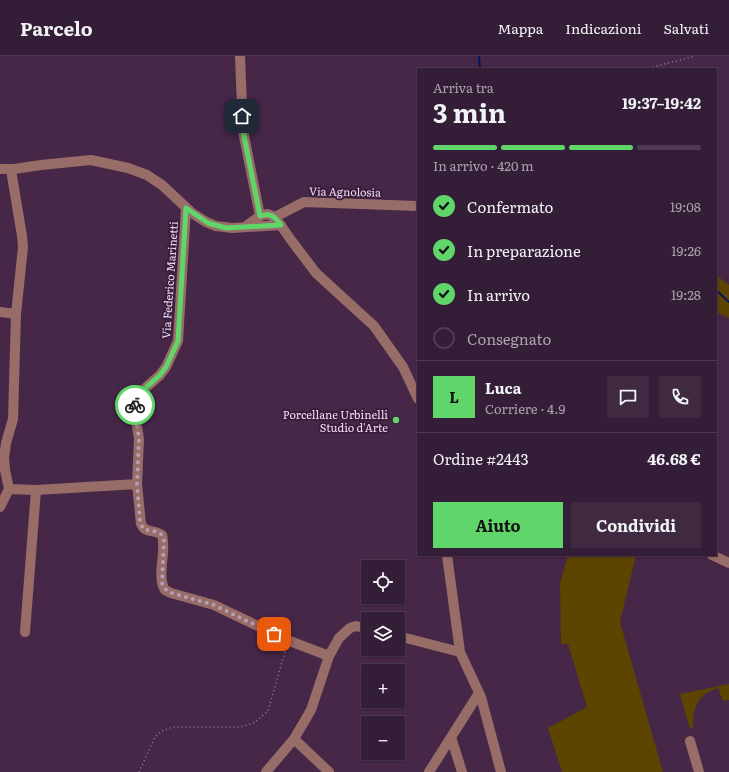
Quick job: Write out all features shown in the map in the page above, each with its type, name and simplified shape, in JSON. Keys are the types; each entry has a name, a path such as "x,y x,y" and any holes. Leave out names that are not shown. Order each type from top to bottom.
{"street":[{"path":"240,56 243,131 260,216"},
{"path":"0,169 11,170 93,160 128,168 147,175 162,185 199,218 216,226 232,228 281,225"},
{"path":"0,507 9,489 5,474 4,462 6,443 13,419 16,314 23,244 11,170"},
{"name":"Via Agnolosia","path":"275,216 304,202 417,206"},
{"name":"Via Federico Marinetti","path":"186,208 178,341 166,367 160,375 142,391 136,404 135,413 139,439 137,484 142,527 146,530 160,533 163,537 162,583 165,590 214,605 287,640"},
{"path":"246,226 260,216 267,214 275,216 316,273 374,326 403,367 407,383 417,398"},
{"path":"0,312 16,314"},
{"path":"9,489 36,490 137,484"},
{"path":"26,632 36,490"},
{"path":"447,556 460,652 480,693 501,772"},
{"path":"714,556 729,563"},
{"path":"266,772 294,739 311,710 329,656 339,638 350,628 356,626 361,627"},
{"path":"405,638 460,652"},
{"path":"287,640 329,656"},
{"path":"429,772 480,693"},
{"path":"451,738 462,772"},
{"path":"294,739 329,772"},
{"path":"690,741 699,772"}],"path":[{"path":"649,68 695,56"},
{"path":"139,772 156,737 162,731 173,727 240,728 254,724 268,711 283,661 287,640"}],"shaded area":[{"path":"717,276 729,285 729,318 717,312"},
{"path":"568,556 636,556 620,622 663,772 562,772 548,728 587,707 568,644 561,644 560,583"},
{"path":"729,684 729,700 723,701 718,688 705,694 701,698 695,708 693,728 690,729 680,694"}],"waterway":[{"path":"479,56 480,68"},
{"path":"717,291 729,302"}],"way so far":[{"path":"135,405 139,439 137,484 140,521 143,529 158,532 164,539 162,583 165,590 214,605 274,634"}],"place":[{"name":"Porcellane Urbinelli Studio d'Arte","path":"396,420"}],"route":[{"path":"135,405 138,396 142,391 164,371 178,341 180,332 186,208 208,223 226,228 281,225 275,216 267,214 260,216 243,131 242,116"}]}
